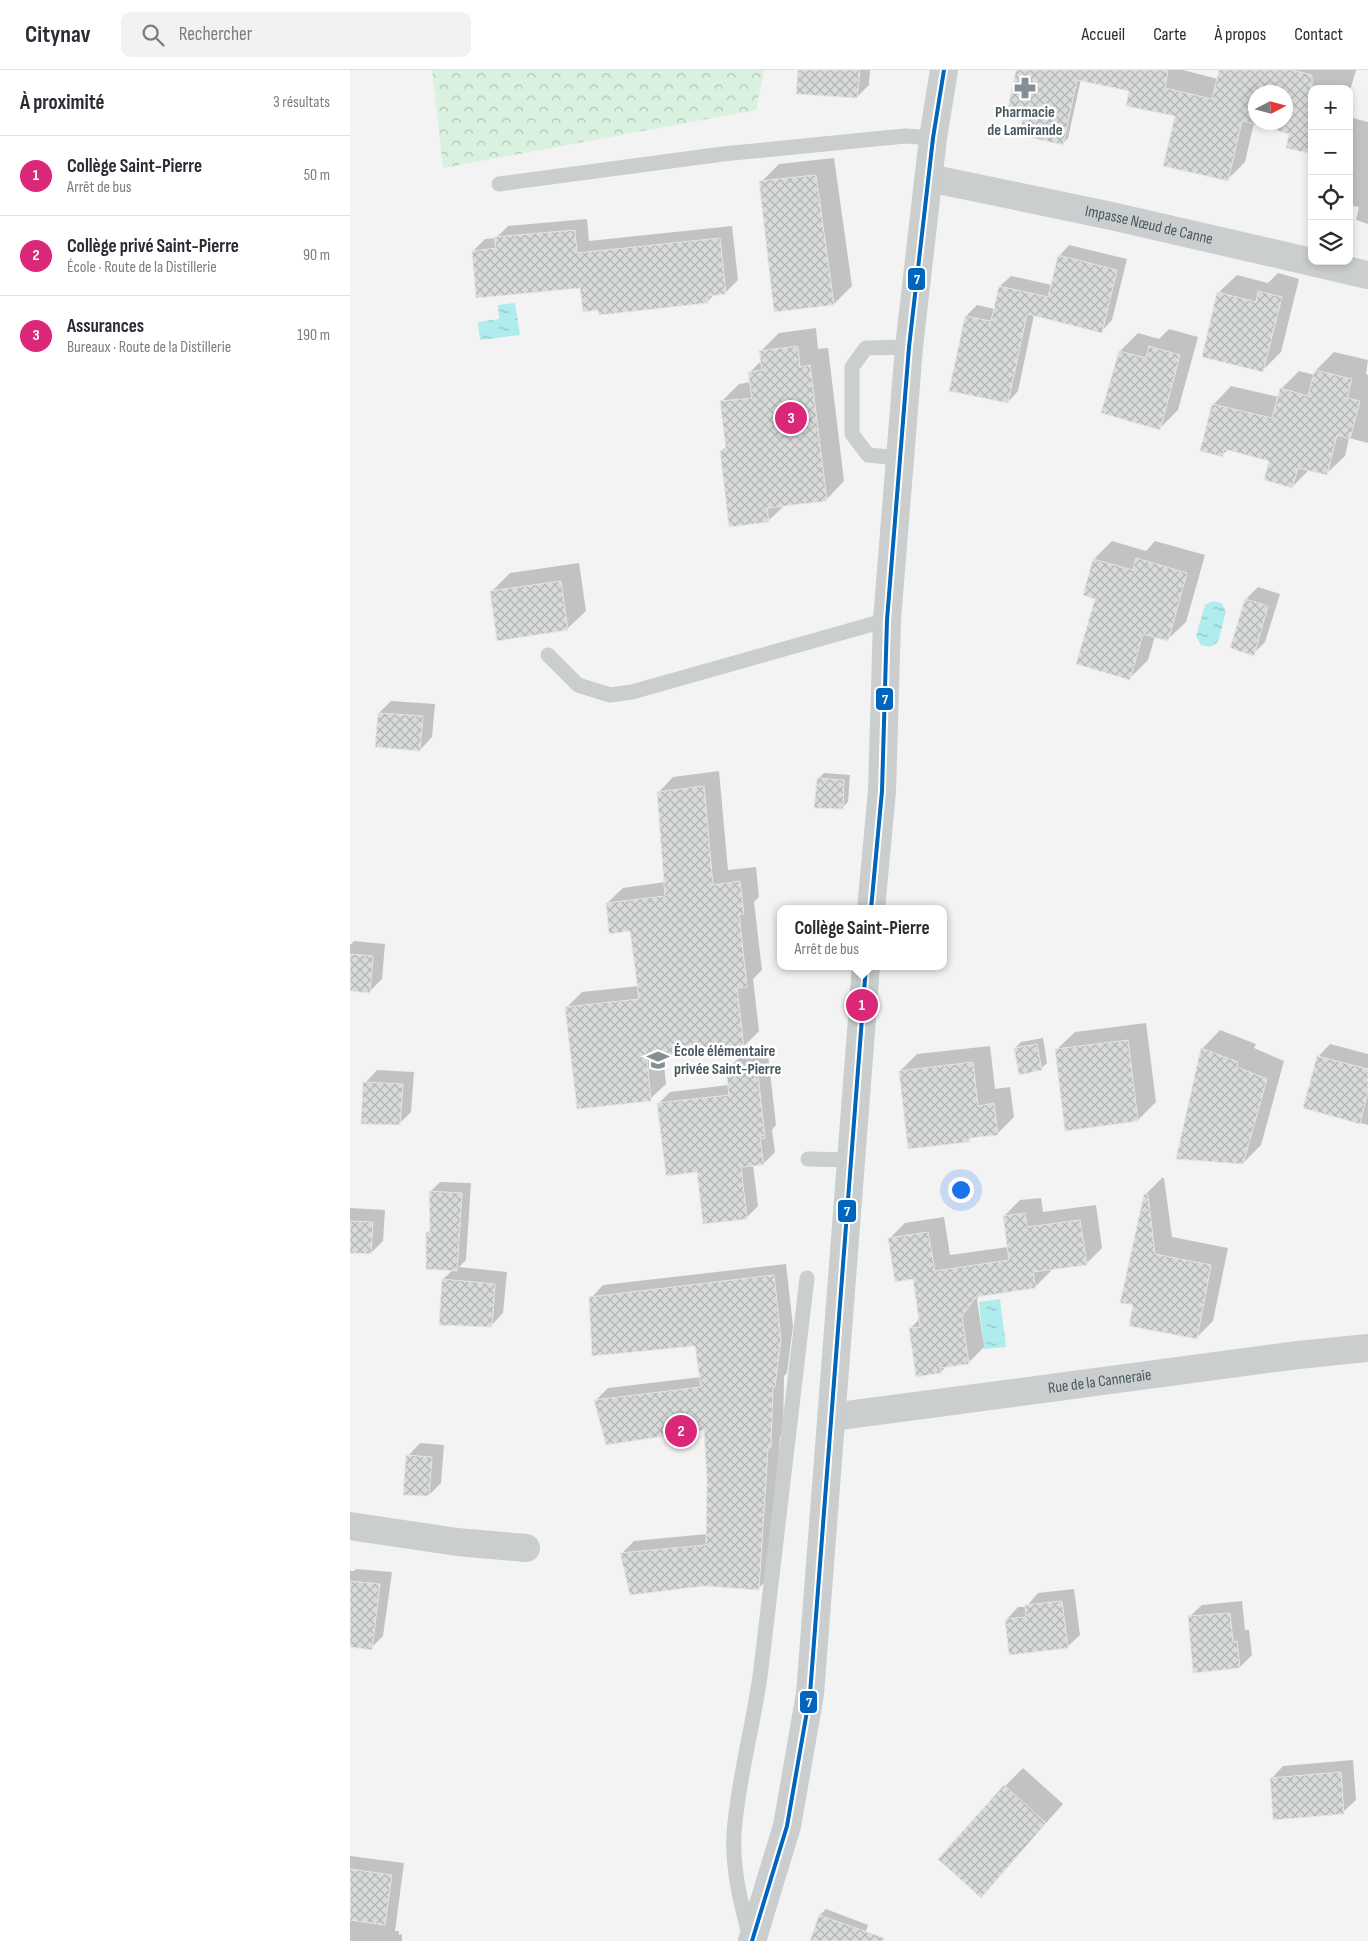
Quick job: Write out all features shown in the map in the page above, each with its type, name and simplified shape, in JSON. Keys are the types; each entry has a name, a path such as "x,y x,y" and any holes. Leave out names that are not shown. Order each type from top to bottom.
{"street":[{"path":"871,905 882,791 887,620 909,347 933,138 944,70"},
{"name":"Impasse Nœud de Canne","path":"929,178 1107,215 1368,275"},
{"path":"752,1941 787,1826 810,1694 866,970"},
{"name":"Rue de la Canneraie","path":"832,1418 1177,1373 1298,1355 1368,1348"},
{"path":"350,1526 457,1542 526,1548"}],"lane":[{"path":"499,184 723,154 905,136 933,138"},
{"path":"900,458 868,455 852,434 852,367 866,348 909,347"},
{"path":"548,655 578,685 610,695 632,692 887,620"},
{"path":"808,1159 851,1160"},
{"path":"752,1941 740,1900 736,1875 734,1834 741,1784 756,1708 807,1278"}],"green space":[{"path":"432,70 764,70 756,110 443,168"}],"water":[{"path":"515,303 520,335 480,340 478,322 499,319 498,305"},
{"path":"1213,601 1221,603 1226,611 1218,642 1210,647 1201,645 1196,636 1205,605"},
{"path":"1000,1299 1006,1347 984,1349 979,1302"}],"building":[{"path":"798,70 860,70 857,98 796,94"},
{"path":"1016,70 1168,70 1165,88 1212,99 1219,70 1292,70 1312,75 1312,85 1308,85 1308,153 1286,148 1289,134 1275,130 1293,130 1293,85 1248,85 1248,123 1242,121 1228,181 1163,166 1175,116 1126,106 1129,91 1077,80 1063,145 1019,135 1023,117 1007,113"},
{"path":"816,175 834,305 774,312 759,181"},
{"path":"575,230 577,253 720,238 726,294 707,296 708,303 599,315 598,310 583,312 580,288 476,298 472,251 496,248 494,237"},
{"path":"1058,255 1117,270 1102,333 1027,314 1008,403 949,391 965,316 991,321 999,286 1048,297"},
{"path":"1258,291 1282,297 1263,372 1202,357 1217,292 1256,302"},
{"path":"798,346 800,367 810,365 827,501 767,508 769,522 729,527 720,451 726,450 720,401 752,398 748,372 762,370 759,351"},
{"path":"1149,346 1180,355 1160,430 1101,413 1119,351 1146,358"},
{"path":"1315,370 1352,379 1347,398 1360,401 1350,439 1337,435 1327,475 1298,468 1292,488 1264,480 1269,461 1224,449 1223,457 1200,451 1212,404 1272,418 1280,388 1308,396"},
{"path":"1136,558 1187,573 1168,641 1143,634 1130,680 1076,664 1095,599 1083,595 1093,559 1133,570"},
{"path":"561,581 568,630 497,641 490,591"},
{"path":"1245,599 1268,606 1254,656 1230,648"},
{"path":"378,713 423,716 420,751 375,747"},
{"path":"817,778 844,780 843,809 814,808"},
{"path":"704,786 713,885 740,881 744,914 739,914 747,987 737,988 744,1048 647,1059 651,1101 577,1109 565,1007 639,999 630,931 609,934 606,903 665,896 657,792"},
{"path":"350,954 373,956 370,993 350,991"},
{"path":"1128,1040 1138,1121 1065,1131 1055,1049"},
{"path":"1037,1044 1042,1070 1019,1075 1014,1048"},
{"path":"1201,1048 1238,1062 1237,1067 1267,1079 1243,1164 1176,1159"},
{"path":"1317,1056 1368,1069 1368,1091 1360,1124 1303,1108"},
{"path":"973,1062 978,1106 994,1103 998,1135 969,1138 969,1142 908,1149 899,1071"},
{"path":"757,1065 765,1138 760,1139 764,1165 741,1167 747,1219 703,1224 697,1172 666,1176 657,1103 729,1095 726,1069"},
{"path":"363,1082 403,1084 400,1125 361,1124"},
{"path":"429,1191 462,1193 457,1271 426,1269 426,1232 430,1232"},
{"path":"1144,1194 1148,1195 1155,1254 1211,1265 1197,1339 1129,1326 1133,1305 1120,1303"},
{"path":"1025,1213 1027,1227 1080,1220 1087,1265 1033,1272 1036,1288 976,1297 962,1316 969,1364 940,1368 941,1373 916,1377 909,1328 920,1327 913,1279 895,1282 888,1238 928,1232 935,1271 1009,1260 1003,1216"},
{"path":"350,1221 373,1222 371,1254 350,1253"},
{"path":"774,1275 781,1339 775,1387 773,1387 771,1447 768,1448 759,1590 704,1586 630,1595 620,1553 706,1545 707,1478 704,1430 606,1445 594,1400 701,1387 695,1346 592,1356 589,1297"},
{"path":"442,1279 495,1284 492,1327 439,1325"},
{"path":"406,1455 432,1457 429,1496 403,1495"},
{"path":"350,1581 380,1584 372,1650 350,1647"},
{"path":"1062,1601 1068,1648 1009,1655 1005,1619 1026,1617 1025,1605"},
{"path":"1230,1613 1233,1642 1237,1641 1240,1668 1193,1673 1188,1616"},
{"path":"1341,1772 1344,1814 1273,1820 1270,1778"},
{"path":"1004,1785 1046,1823 981,1898 938,1859"},
{"path":"350,1869 392,1875 385,1925 350,1920"},
{"path":"819,1915 884,1938 884,1941 810,1941"}],"transit line":[{"name":"7","path":"871,905 882,791 887,620 909,347 933,138 944,70"},
{"name":"7","path":"752,1941 787,1826 810,1694 866,970"}],"place":[{"name":"Pharmacie de Lamirande","path":"1025,88"},
{"name":"Assurances","path":"791,418"},
{"name":"Collège Saint-Pierre","path":"862,1005"},
{"name":"École élémentaire privée Saint-Pierre","path":"658,1060"},
{"name":"Collège privé Saint-Pierre","path":"681,1431"}]}
